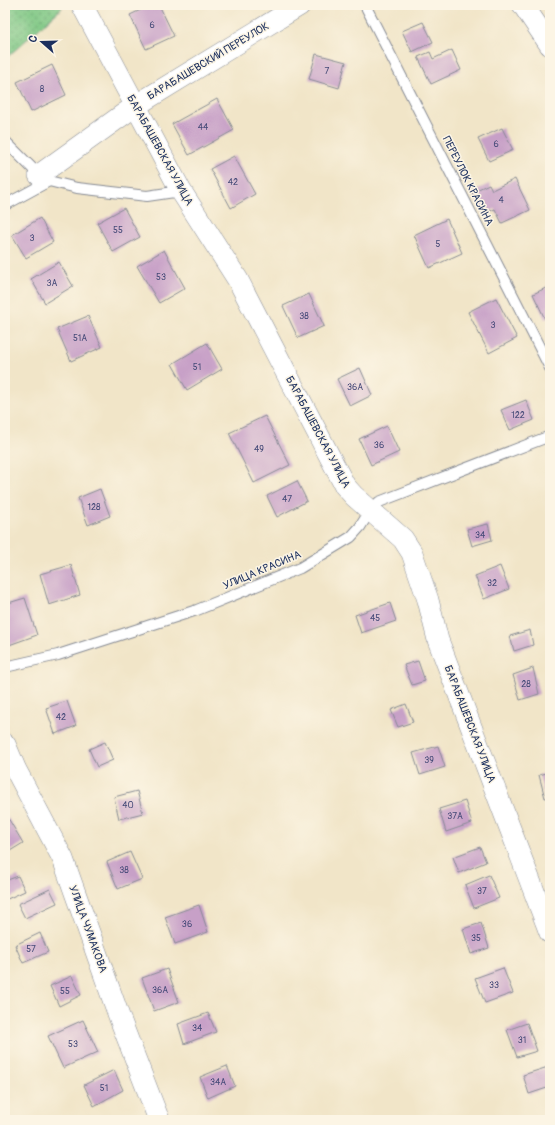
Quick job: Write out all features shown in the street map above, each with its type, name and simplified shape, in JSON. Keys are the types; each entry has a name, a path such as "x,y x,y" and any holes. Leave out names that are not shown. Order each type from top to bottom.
{"street":[{"name":"БАРАБАШЕВСКАЯ УЛИЦА","path":"82,5 181,191 238,280 345,486 370,511 403,539 412,553 428,600 438,640 550,933"},
{"name":"БАРАБАШЕВСКИЙ ПЕРЕУЛОК","path":"44,178 135,106 300,5"},
{"path":"523,5 550,45"},
{"name":"УЛИЦА ЧУМАКОВА","path":"5,744 16,770 63,859 120,1019 159,1120"}],"lane":[{"name":"ПЕРЕУЛОК КРАСИНА","path":"365,5 550,368"},
{"path":"5,141 44,178 77,188 147,196 181,191"},
{"path":"5,205 44,178"},
{"name":"УЛИЦА КРАСИНА","path":"5,667 58,655 197,610 300,568 351,537 360,527 370,511 379,502 550,436"}],"green space":[{"path":"5,5 60,5 62,8 5,59"}],"building":[{"path":"151,5 159,5 174,36 146,49 130,15"},
{"path":"423,22 433,42 412,52 402,31"},
{"path":"452,50 461,70 431,84 418,57 430,52 433,59"},
{"path":"316,54 346,62 339,88 309,79"},
{"path":"52,65 66,95 31,112 17,82"},
{"path":"217,99 234,130 189,155 172,124"},
{"path":"502,128 513,150 489,161 478,139"},
{"path":"234,156 255,194 231,208 210,169"},
{"path":"515,179 530,210 502,223 495,209 483,214 472,192 489,184 492,190"},
{"path":"124,208 140,237 113,252 97,223"},
{"path":"40,218 53,242 26,258 12,235"},
{"path":"447,219 462,253 429,268 414,235"},
{"path":"164,250 185,288 159,303 137,266"},
{"path":"59,262 73,286 45,303 31,279"},
{"path":"550,286 550,317 545,319 533,294"},
{"path":"309,294 324,326 298,338 283,306"},
{"path":"496,298 517,338 489,353 468,312"},
{"path":"88,316 102,347 71,361 57,329"},
{"path":"207,343 222,369 187,390 172,364"},
{"path":"360,368 372,395 350,406 337,379"},
{"path":"526,400 534,420 510,430 501,410"},
{"path":"265,416 290,465 254,483 229,433"},
{"path":"387,426 399,452 371,465 359,439"},
{"path":"297,481 307,501 277,517 267,496"},
{"path":"100,489 110,516 88,525 78,498"},
{"path":"488,524 492,540 472,546 467,529"},
{"path":"71,565 80,595 49,605 40,574"},
{"path":"500,566 509,589 484,599 475,576"},
{"path":"25,598 37,635 9,645 5,633 5,604"},
{"path":"390,603 396,621 361,633 355,615"},
{"path":"530,630 533,645 514,651 510,636"},
{"path":"418,661 425,681 412,685 404,665"},
{"path":"533,668 539,694 520,700 513,675"},
{"path":"67,701 76,726 55,734 46,708"},
{"path":"406,704 413,722 398,727 391,710"},
{"path":"105,742 113,760 97,767 89,749"},
{"path":"438,746 445,767 420,775 413,753"},
{"path":"550,772 550,797 545,798 539,775"},
{"path":"137,791 143,813 119,819 114,797"},
{"path":"465,801 472,823 446,832 439,809"},
{"path":"8,818 23,843 5,854 5,820"},
{"path":"480,847 486,862 459,873 453,857"},
{"path":"130,852 142,879 118,889 107,862"},
{"path":"489,875 499,898 474,908 465,885"},
{"path":"18,876 25,891 5,900 5,881"},
{"path":"50,889 57,903 25,918 18,904"},
{"path":"199,905 208,932 175,944 165,917"},
{"path":"481,923 489,948 471,954 463,929"},
{"path":"40,933 48,952 23,963 15,945"},
{"path":"503,968 513,993 485,1003 475,978"},
{"path":"167,969 179,1002 154,1011 142,978"},
{"path":"72,976 81,995 59,1006 50,986"},
{"path":"208,1013 216,1032 184,1044 178,1024"},
{"path":"83,1020 98,1052 63,1068 48,1036"},
{"path":"527,1023 537,1051 517,1057 507,1030"},
{"path":"227,1066 235,1086 208,1098 200,1077"},
{"path":"548,1067 550,1074 550,1087 529,1094 523,1075"},
{"path":"114,1070 123,1090 94,1106 84,1085"}]}
